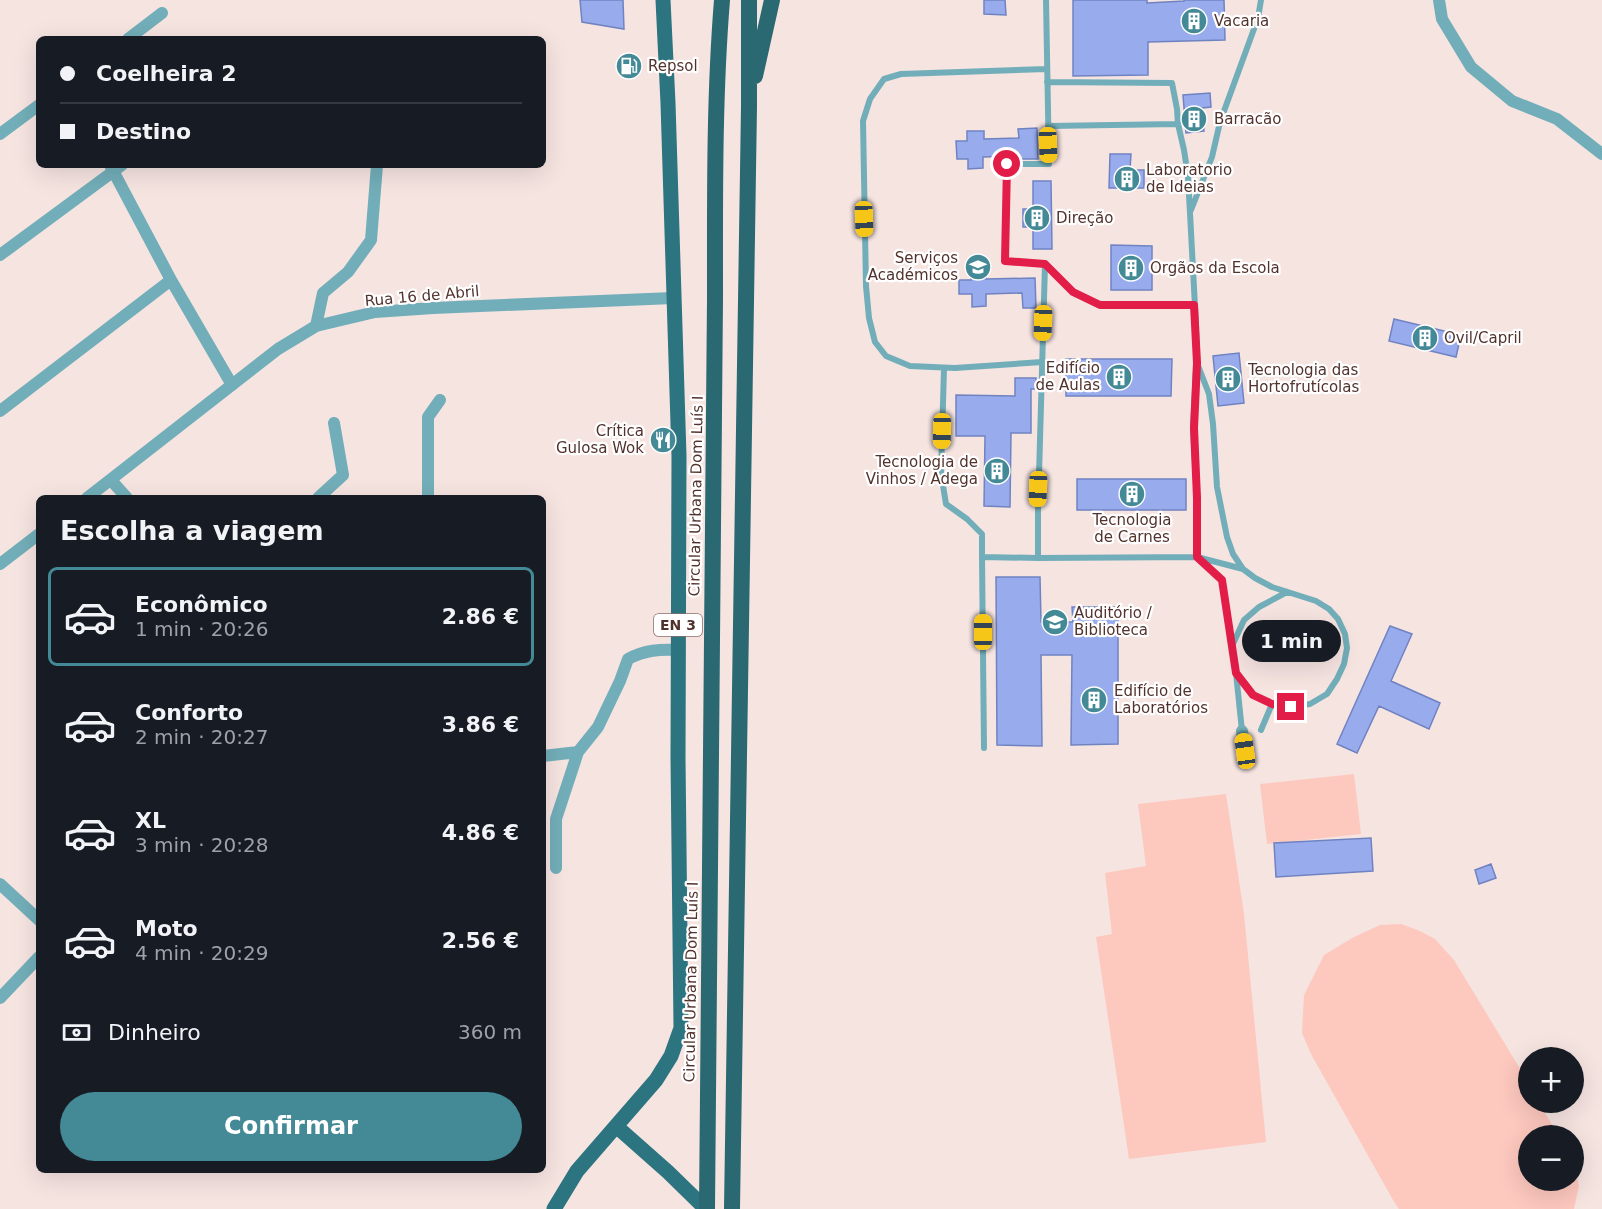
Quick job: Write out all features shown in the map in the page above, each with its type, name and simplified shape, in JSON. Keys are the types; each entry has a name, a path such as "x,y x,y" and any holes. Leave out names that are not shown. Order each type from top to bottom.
{"highway":[{"path":"712,0 719,40"},
{"name":"Circular Urbana Dom Luís I","path":"706,1209 716,298 715,158 722,0"},
{"path":"732,1209 749,0"},
{"path":"749,112 772,0"}],"main road":[{"name":"EN 3","path":"554,1209 577,1171 656,1080 671,1056 681,1028 678,758 679,456 663,0"},
{"path":"616,1126 706,1209"}],"street":[{"path":"1439,0 1442,19 1471,67 1512,101 1557,119 1602,154"},
{"path":"132,36 162,13"},
{"path":"0,134 36,107"},
{"path":"0,255 114,168"},
{"path":"115,168 171,280 232,385"},
{"path":"316,326 322,292 348,272 371,240 377,168"},
{"path":"0,411 171,280"},
{"name":"Rua 16 de Abril","path":"91,495 278,349 316,326 375,312 673,298"},
{"path":"429,495 428,417 440,400"},
{"path":"321,495 343,475 334,423"},
{"path":"111,480 124,495"},
{"path":"0,564 36,536"},
{"path":"556,868 556,819 578,752 598,727 620,681 628,658 640,652 658,649 678,650"},
{"path":"1242,731 1245,751"},
{"path":"546,756 578,752"},
{"path":"2,890 36,918"},
{"path":"0,998 36,960"}],"lane":[{"path":"1046,0 1049,164 1007,164 1005,261 1045,264 1073,292 1100,305 1194,305"},
{"path":"1189,214 1212,157 1220,122 1258,18 1261,0"},
{"path":"1042,362 944,368 910,366 886,356 876,342 869,318 866,286 863,121 870,99 884,79 901,74 1046,69"},
{"path":"1047,82 1172,83 1188,176 1197,363 1194,428 1197,557 1222,580 1242,731"},
{"path":"1047,126 1178,124"},
{"path":"1038,558 1045,264"},
{"path":"1197,363 1209,394 1218,487 1227,537 1233,554 1243,569 1255,578 1287,592 1316,601 1329,609 1338,619 1345,634 1347,648 1344,664 1337,679 1327,694 1311,704 1291,707 1272,704 1253,695 1236,673"},
{"path":"944,368 941,473 946,504 967,519 982,534 984,747"},
{"path":"982,556 1197,557 1243,569"},
{"path":"1232,647 1244,620 1259,607 1287,592"},
{"path":"1261,730 1272,704"}],"shaded area":[{"path":"1354,774 1361,834 1267,844 1260,784"},
{"path":"1226,794 1244,914 1266,1142 1129,1159 1096,937 1112,934 1105,873 1146,866 1138,804"},
{"path":"1401,924 1420,931 1435,939 1454,960 1518,1065 1518,1113 1545,1113 1552,1125 1518,1125 1518,1191 1578,1191 1574,1209 1399,1209 1311,1054 1302,1033 1304,995 1324,955 1380,925"}],"building":[{"path":"580,0 623,0 624,29 582,22"},
{"path":"984,0 1005,0 1006,15 984,14"},
{"path":"1073,0 1147,0 1147,3 1224,0 1225,40 1148,42 1148,75 1073,76"},
{"name":"Barracão","path":"1210,93 1211,107 1202,108 1204,131 1186,133 1183,95"},
{"path":"1037,128 1038,159 1017,159 1017,156 983,157 983,168 968,169 968,159 957,159 956,141 967,141 967,131 984,131 984,139 1019,138 1018,129"},
{"name":"Laboratorio de Ideias","path":"1110,154 1131,154 1130,170 1144,170 1144,188 1109,188"},
{"name":"Direção","path":"1033,181 1051,181 1052,249 1033,249 1033,227 1023,227 1023,209 1033,209"},
{"name":"Orgãos da Escola","path":"1111,245 1152,246 1152,290 1111,290"},
{"path":"986,267 986,279 1035,278 1036,308 1023,308 1022,293 986,294 986,306 972,307 972,294 959,294 959,280 971,280 971,268"},
{"name":"Ovil/Capril","path":"1394,319 1461,335 1456,357 1389,341"},
{"name":"Tecnologia das Hortofrutícolas","path":"1239,353 1244,403 1218,406 1213,356"},
{"name":"Edifício de Aulas","path":"1066,359 1172,359 1171,396 1066,396"},
{"name":"Tecnologia de Vinhos / Adega","path":"1015,378 1036,378 1036,389 1031,389 1031,433 1011,433 1010,507 984,506 985,436 956,436 956,395 1015,396"},
{"name":"Tecnologia de Carnes","path":"1077,479 1186,479 1186,510 1077,510"},
{"name":"Edifício de Laboratórios","path":"996,577 1040,577 1041,622 1073,622 1072,607 1118,607 1118,744 1071,745 1072,655 1041,655 1042,746 997,745"},
{"path":"1390,626 1412,634 1391,681 1440,703 1429,729 1379,706 1357,753 1337,744"},
{"path":"1371,838 1373,871 1276,877 1274,843"},
{"path":"1491,864 1496,878 1479,884 1475,870"}],"place":[{"name":"Vacaria","path":"1194,21"},
{"name":"Repsol","path":"629,66"},
{"name":"Barracão","path":"1194,119"},
{"name":"Laboratorio de Ideias","path":"1127,179"},
{"name":"Direção","path":"1037,218"},
{"name":"Serviços Académicos","path":"978,267"},
{"name":"Orgãos da Escola","path":"1131,268"},
{"name":"Ovil/Capril","path":"1425,338"},
{"name":"Edifício de Aulas","path":"1119,377"},
{"name":"Tecnologia das Hortofrutícolas","path":"1228,379"},
{"name":"Crítica Gulosa Wok","path":"663,440"},
{"name":"Tecnologia de Vinhos / Adega","path":"997,471"},
{"name":"Tecnologia de Carnes","path":"1132,494"},
{"name":"Auditório / Biblioteca","path":"1055,622"},
{"name":"Edifício de Laboratórios","path":"1094,700"}],"route":[{"path":"1007,164 1005,261 1045,264 1073,292 1100,305 1194,305 1197,363 1194,428 1197,557 1222,580 1236,673 1253,695 1272,704 1291,707"}]}
